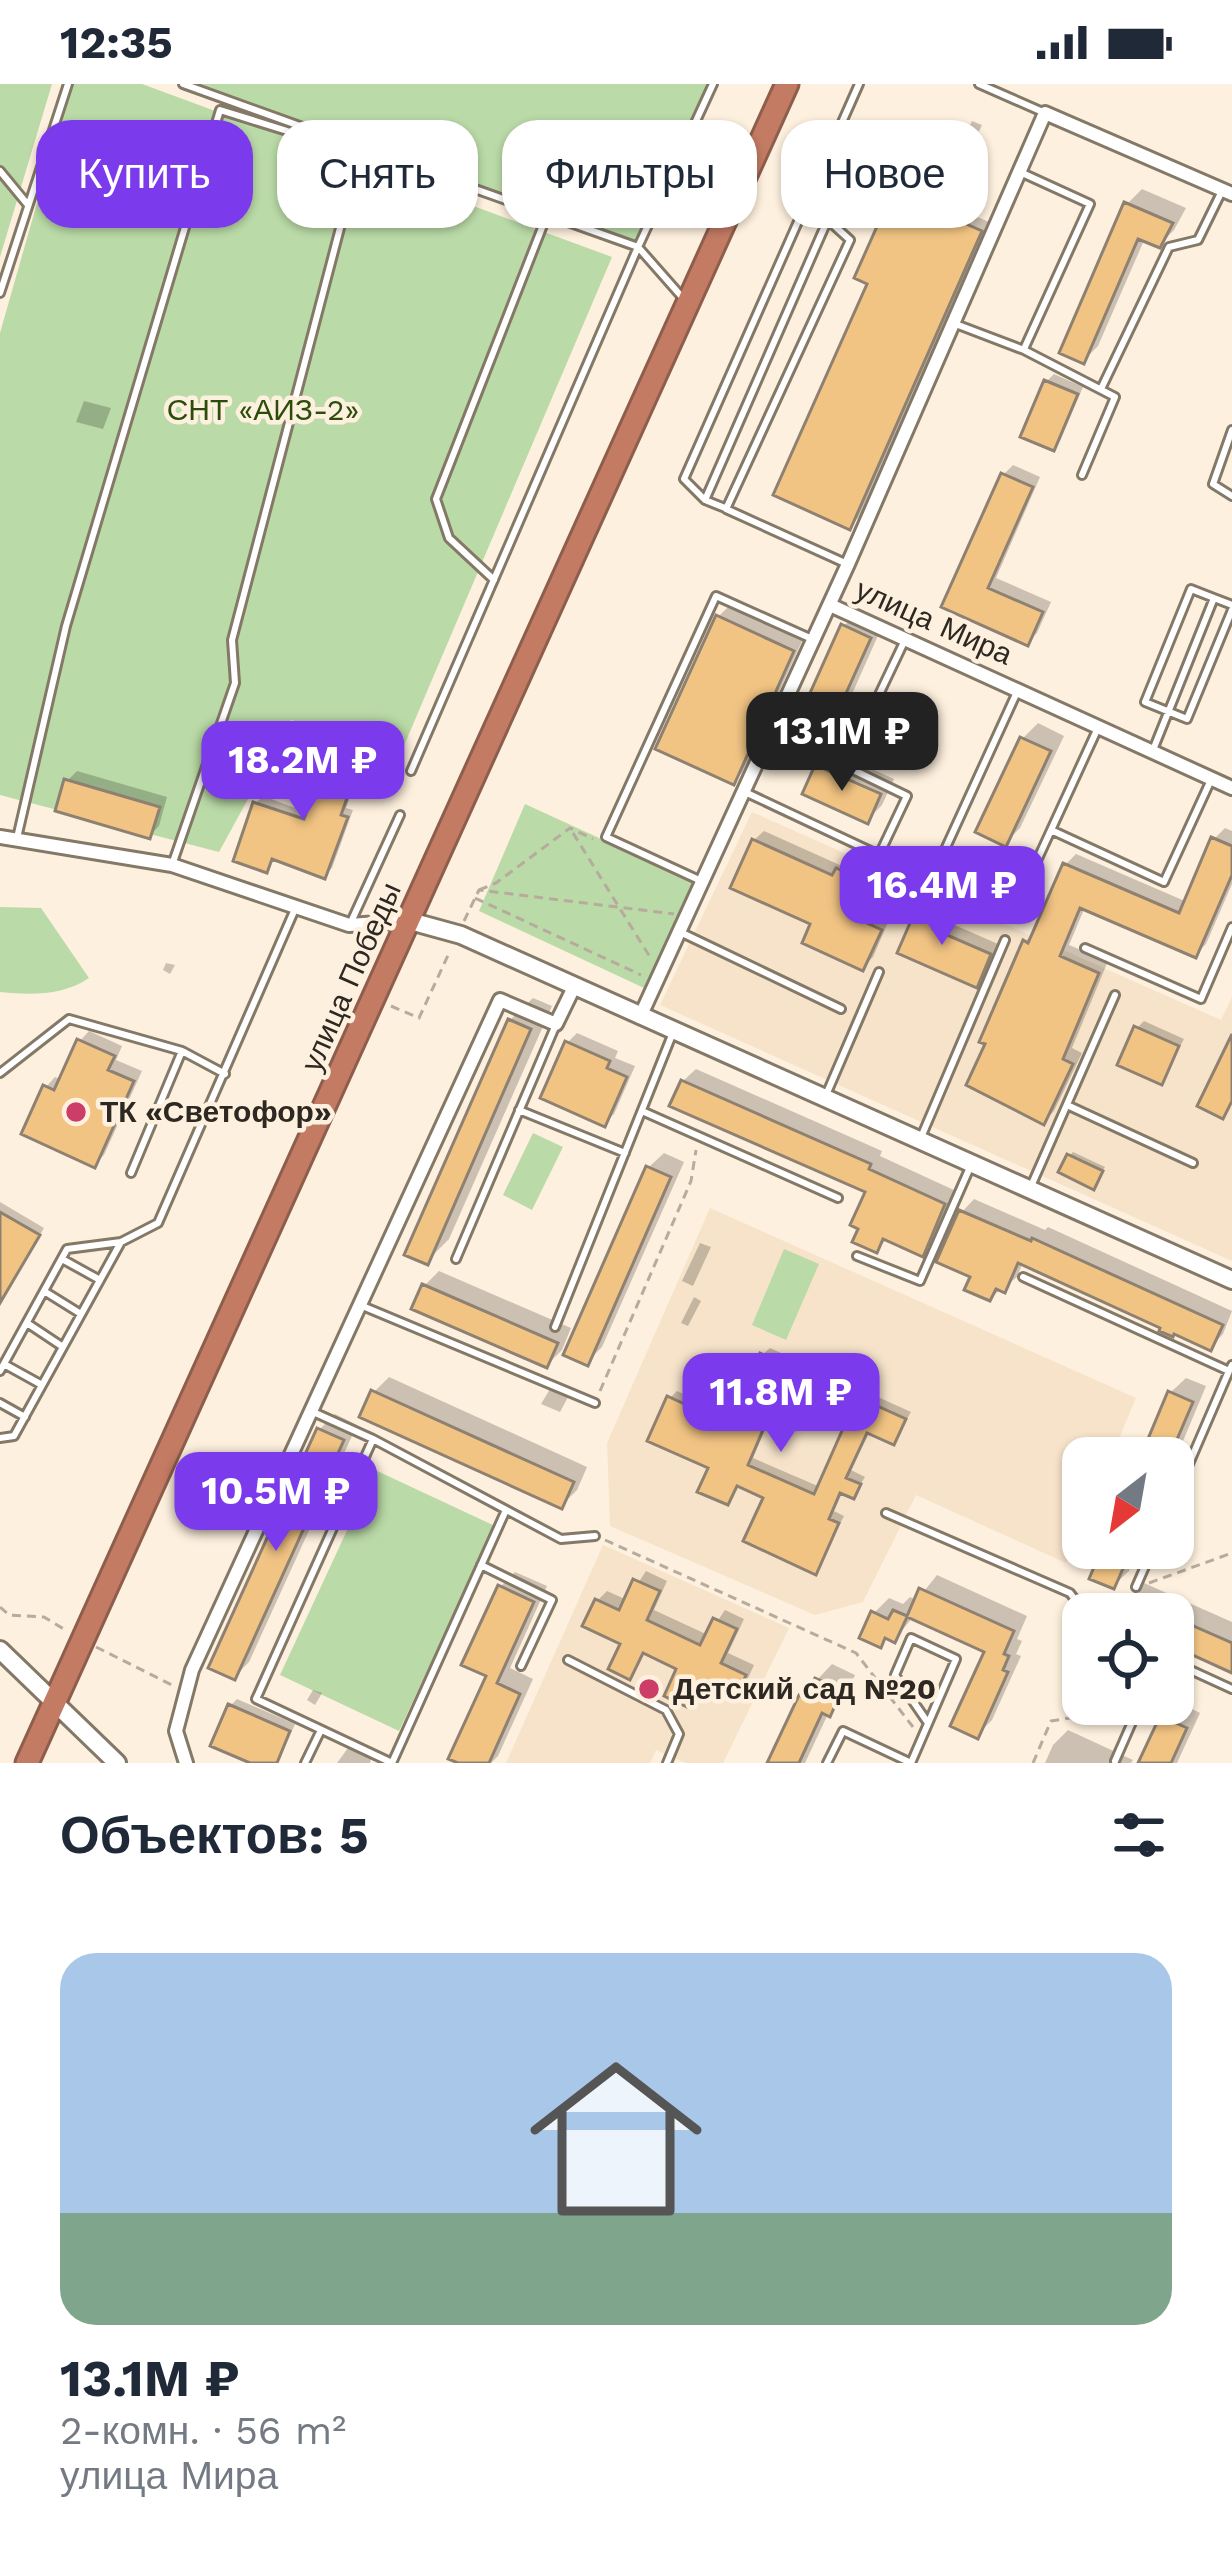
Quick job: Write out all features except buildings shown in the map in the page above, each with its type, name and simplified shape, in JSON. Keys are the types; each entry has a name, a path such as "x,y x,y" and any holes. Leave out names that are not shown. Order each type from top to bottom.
{"highway":[{"name":"улица Победы","path":"27,1763 788,84"}],"street":[{"path":"830,605 1045,112 1227,192"},
{"name":"улица Мира","path":"640,1017 830,605 1232,788"},
{"path":"0,837 172,865 350,925 410,921 461,935 1232,1280"},
{"path":"186,1763 176,1731 192,1670 500,1000 556,1024 574,987"},
{"path":"0,1650 117,1763"}],"lane":[{"path":"0,293 68,84"},
{"path":"183,84 283,120"},
{"path":"411,771 713,84"},
{"path":"843,120 859,84"},
{"path":"979,84 1045,112"},
{"path":"16,842 67,626 220,110 277,128"},
{"path":"0,171 28,205"},
{"path":"1019,172 1090,205 1024,350"},
{"path":"1101,390 1168,247 1198,239 1227,192"},
{"path":"172,865 235,683 232,640 340,228"},
{"path":"494,580 449,538 436,499 542,228"},
{"path":"584,228 638,247 688,304"},
{"path":"795,228 684,479 705,500 848,564"},
{"path":"705,500 824,228"},
{"path":"726,509 850,240 837,228"},
{"path":"953,323 1024,350 1115,397 1082,475"},
{"path":"1232,430 1213,484 1232,496"},
{"path":"1191,589 1214,598 1232,608 1187,719 1144,702 1191,589"},
{"path":"702,882 606,837 716,596 814,640"},
{"path":"1152,751 1214,598"},
{"path":"744,792 879,856 908,796 845,766 905,639"},
{"path":"1018,690 932,878 1012,915 1098,727"},
{"path":"1051,830 1164,882 1212,778"},
{"path":"350,925 400,814"},
{"path":"42,1385 2,1368 68,1249 121,1242 158,1223 297,905"},
{"path":"1085,948 1201,999 1232,927"},
{"path":"680,932 841,1009"},
{"path":"920,1140 1005,940"},
{"path":"825,1099 879,972"},
{"path":"1030,1189 1114,995"},
{"path":"0,1073 69,1019 182,1051 225,1073"},
{"path":"455,1259 556,1024"},
{"path":"555,1327 674,1032"},
{"path":"130,1173 182,1051"},
{"path":"1066,1105 1193,1162"},
{"path":"519,1110 625,1153"},
{"path":"642,1111 838,1198"},
{"path":"857,1256 920,1281 972,1163"},
{"path":"0,1438 14,1436 121,1242"},
{"path":"62,1259 100,1280"},
{"path":"1022,1277 1231,1369 1194,1454"},
{"path":"44,1291 81,1314"},
{"path":"360,1305 595,1403"},
{"path":"27,1323 63,1346"},
{"path":"0,1403 25,1417"},
{"path":"311,1411 561,1539 595,1536"},
{"path":"373,1439 256,1699 392,1763 506,1510"},
{"path":"886,1513 1070,1593"},
{"path":"481,1565 553,1600 521,1666"},
{"path":"1136,1587 1144,1569"},
{"path":"827,1763 843,1731 911,1763 956,1659 911,1639 895,1675 928,1723"},
{"path":"568,1660 666,1709 679,1734 667,1763"},
{"path":"1194,1672 1232,1689"},
{"path":"1114,1761 1131,1725"},
{"path":"305,1763 321,1730"}],"path":[{"path":"570,828 609,846"},
{"path":"478,890 496,883 570,828"},
{"path":"570,828 655,963"},
{"path":"475,898 648,978"},
{"path":"595,1403 691,1181 699,1137"},
{"path":"595,1536 856,1653 921,1738"},
{"path":"1136,1587 1232,1553"},
{"path":"1033,1763 1051,1721 1062,1719"}],"shaded area":[{"path":"752,812 1221,1020 1232,997 1232,1261 660,1005"},
{"path":"710,1208 1136,1398 1120,1437 1062,1437 1062,1561 916,1495 863,1602 815,1615 610,1526 607,1443"},
{"name":"Детский сад №20","path":"603,1545 789,1628 723,1763 686,1763 656,1750 650,1763 506,1763"}],"green space":[{"path":"0,84 52,84 41,120 36,120 36,137 0,257"},
{"name":"СНТ «АИЗ-2»","path":"71,84 142,84 240,120 61,120"},
{"path":"183,84 713,84 696,120 502,120 502,198 478,190 478,120 283,120"},
{"name":"СНТ «АИЗ-2»","path":"253,125 277,134 277,228 478,228 478,208 502,217 502,228 533,228 612,257 400,755 291,720 219,852 0,795 0,333 36,207 36,228 253,228"},
{"path":"585,228 647,228 638,247"},
{"path":"525,804 697,883 644,988 479,911"},
{"path":"0,907 41,908 89,978 46,993 0,992"},
{"path":"533,1133 563,1147 532,1210 503,1195"},
{"path":"784,1249 819,1264 786,1340 752,1325"},
{"path":"375,1470 495,1526 399,1731 280,1675"}],"place":[{"name":"ТК «Светофор»","path":"76,1112"},
{"name":"Детский сад №20","path":"649,1689"}]}
